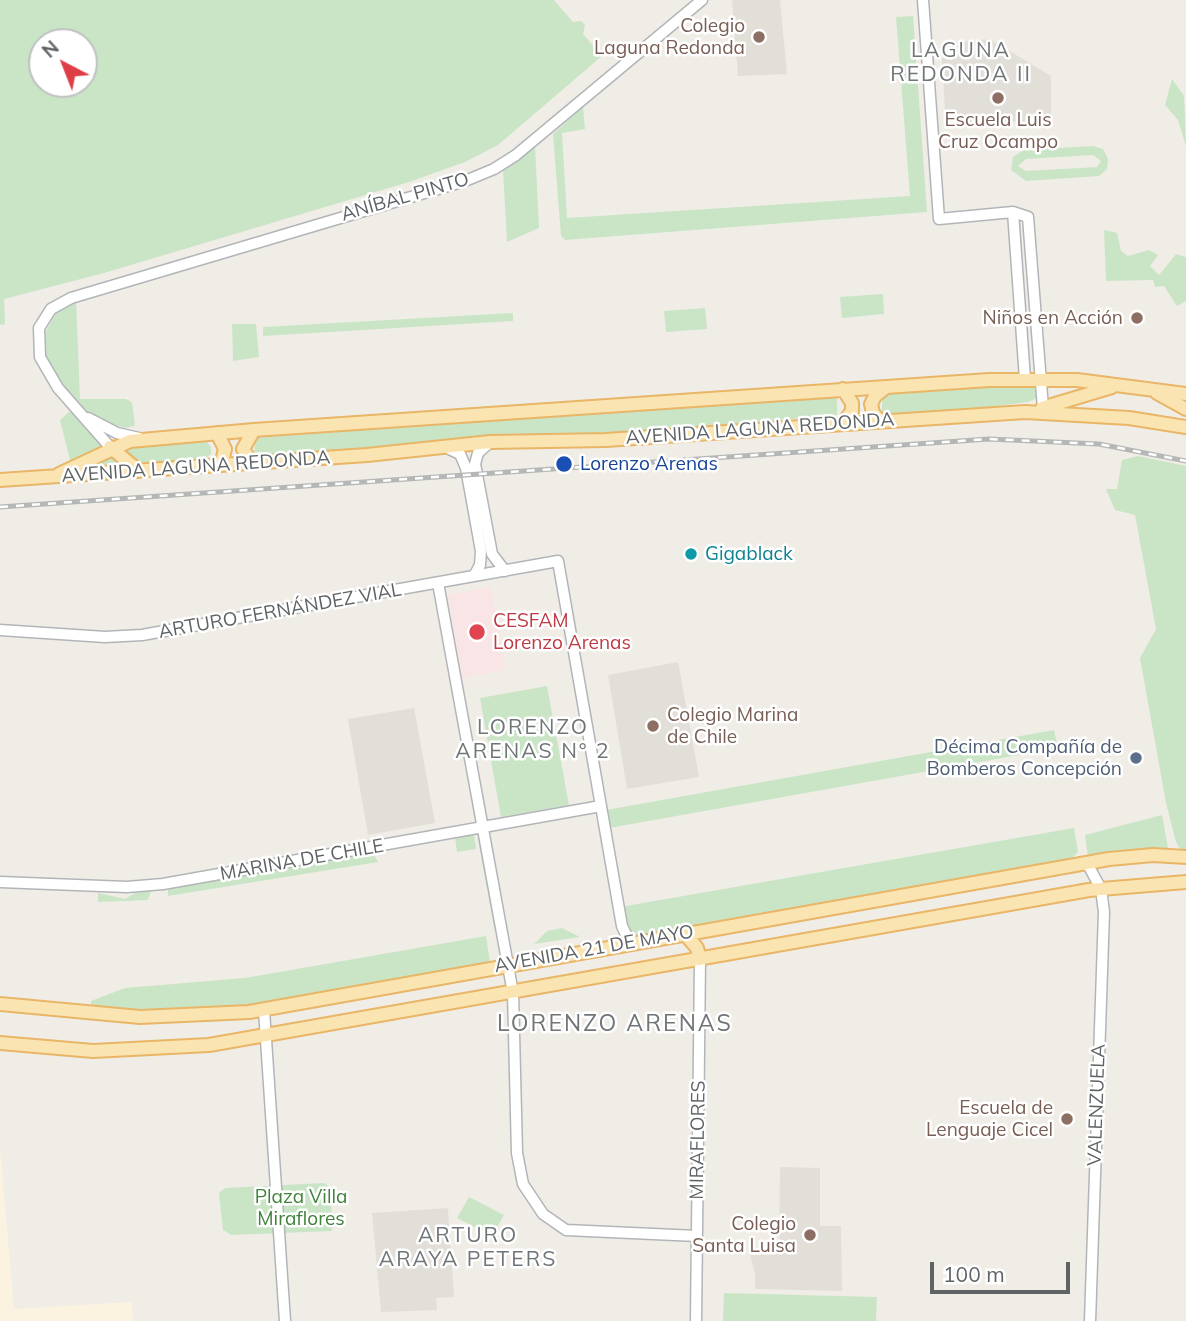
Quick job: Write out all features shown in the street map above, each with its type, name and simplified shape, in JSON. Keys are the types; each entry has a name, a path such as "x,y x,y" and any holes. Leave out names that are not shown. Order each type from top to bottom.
{"main road":[{"name":"AVENIDA LAGUNA REDONDA","path":"52,477 110,447 148,438 254,430 1025,379 1121,385 1186,394"},
{"path":"1025,412 1121,385"},
{"path":"880,421 874,416 871,404 875,396 887,387"},
{"path":"1143,388 1186,409"},
{"path":"843,389 852,403 852,411 843,423"},
{"name":"AVENIDA LAGUNA REDONDA","path":"52,477 490,442 606,440 1025,412 1129,418 1186,427"},
{"path":"252,463 246,458 243,446 254,430"},
{"path":"217,433 225,449 221,465"},
{"path":"110,447 140,471"},
{"path":"0,480 52,477"},
{"name":"AVENIDA 21 DE MAYO","path":"0,1004 140,1017 264,1010 1087,863 1140,856 1186,857"},
{"name":"AVENIDA 21 DE MAYO","path":"0,1043 124,1052 266,1037 1101,889 1186,882"},
{"path":"684,933 697,948 700,959"}],"street":[{"name":"ANÍBAL PINTO","path":"82,415 58,388 40,357 39,328 44,316 60,303 224,250 466,181 494,169 516,155 702,0"},
{"path":"923,0 939,219 1013,212 1028,217 1043,379 1043,408"},
{"path":"1013,212 1025,379"},
{"path":"82,415 117,433 148,438"},
{"path":"82,415 110,447"},
{"path":"490,442 478,453 475,464 492,554 506,571"},
{"path":"444,446 460,454 466,468 481,551 480,565 474,576"},
{"name":"ARTURO FERNÁNDEZ VIAL","path":"0,631 106,637 142,635 558,561 601,806"},
{"path":"438,583 513,993 518,1165 523,1184 537,1207 554,1224 572,1231 697,1236"},
{"path":"601,806 622,926 630,943"},
{"name":"MARINA DE CHILE","path":"0,882 127,887 163,884 601,806"},
{"path":"1087,863 1101,889"},
{"name":"VALENZUELA","path":"1090,1321 1104,912 1101,889"},
{"name":"MIRAFLORES","path":"696,1321 700,959"},
{"path":"264,1010 285,1321"}],"shaded area":[{"name":"Colegio Laguna Redonda","path":"732,0 780,0 787,74 738,76"},
{"name":"Escuela Luis Cruz Ocampo","path":"990,39 1051,76 1051,120 946,125 941,44"},
{"name":"CESFAM Lorenzo Arenas","path":"491,587 506,670 462,678 448,595"},
{"name":"Colegio Marina de Chile","path":"678,662 699,777 627,789 608,675"},
{"path":"414,708 435,823 368,835 348,719"},
{"path":"0,1149 14,1309 132,1302 133,1321 0,1321"},
{"name":"Colegio Santa Luisa","path":"780,1167 820,1168 820,1226 841,1226 842,1291 755,1289 755,1274 750,1255 761,1255 779,1244"},
{"path":"448,1208 454,1297 436,1298 437,1310 381,1312 372,1213"}],"green space":[{"path":"0,0 554,0 573,22 581,21 585,25 583,34 602,56 498,145 465,162 409,182 104,273 4,299 5,324 0,325"},
{"path":"913,16 927,212 565,240 561,236 553,134 583,107 585,129 562,133 567,218 910,196 896,17"},
{"path":"1172,79 1184,96 1186,146 1178,120 1165,105"},
{"path":"535,146 539,228 507,242 503,171"},
{"path":"1093,146 1103,149 1108,159 1107,169 1099,176 1026,181 1011,170 1013,157 1024,150","holes":["1093,155 1101,161 1097,167 1026,171 1018,166 1026,159"]},
{"path":"1104,230 1117,233 1121,251 1128,256 1149,250 1158,255 1150,266 1159,275 1176,254 1186,257 1186,301 1177,306 1164,286 1155,287 1153,280 1106,281"},
{"path":"883,294 884,314 842,318 840,297"},
{"path":"76,300 80,399 126,399 132,402 135,426 125,428 84,415 55,392 40,342 60,306"},
{"path":"705,308 707,329 666,332 664,311"},
{"path":"513,313 513,321 263,336 263,327"},
{"path":"232,324 256,324 259,357 233,361"},
{"path":"1040,385 1040,397 1028,402 882,421 882,391"},
{"path":"837,394 837,415 605,435 605,432 604,435 520,435 438,441 254,458 255,438"},
{"path":"70,411 100,444 127,468 73,472 60,420"},
{"path":"207,442 211,447 211,454 202,462 132,465 120,452 129,447"},
{"path":"1138,456 1186,466 1186,852 1180,849 1176,842 1166,803 1140,658 1156,629 1135,515 1115,510 1106,489 1117,489 1122,460"},
{"path":"547,686 569,805 501,817 480,698"},
{"path":"1054,730 1058,748 609,828 606,810"},
{"path":"1162,815 1168,848 1088,857 1085,835"},
{"path":"1074,828 1078,852 1070,860 637,940 628,937 620,907"},
{"path":"480,833 497,932 477,834"},
{"path":"474,834 476,849 457,852 455,837"},
{"path":"372,851 378,862 168,896 168,888"},
{"path":"151,891 148,900 98,902 98,893 125,899 135,893"},
{"path":"562,928 580,937 534,944 547,931"},
{"path":"486,936 490,962 331,991 246,1005 193,1010 132,1011 94,1008 91,1004 91,1001 125,988 245,978"},
{"name":"Plaza Villa Miraflores","path":"324,1183 331,1188 332,1231 231,1235 223,1230 219,1193 225,1188"},
{"path":"469,1197 504,1215 492,1236 457,1218"},
{"path":"724,1293 877,1297 876,1321 723,1321"}],"railway":[{"path":"0,507 989,439 1099,444 1186,461"}],"place":[{"name":"Colegio Laguna Redonda","path":"759,37"},
{"name":"Escuela Luis Cruz Ocampo","path":"998,98"},
{"name":"Niños en Acción","path":"1137,318"},
{"name":"Lorenzo Arenas","path":"564,464"},
{"name":"Gigablack","path":"691,554"},
{"name":"CESFAM Lorenzo Arenas","path":"477,632"},
{"name":"Colegio Marina de Chile","path":"653,726"},
{"name":"Décima Compañía de Bomberos Concepción","path":"1136,758"},
{"name":"Escuela de Lenguaje Cicel","path":"1067,1119"},
{"name":"Colegio Santa Luisa","path":"810,1235"}],"district":[{"name":"LAGUNA REDONDA II","path":"961,63"},
{"name":"LORENZO ARENAS N° 2","path":"533,740"},
{"name":"LORENZO ARENAS","path":"615,1024"},
{"name":"ARTURO ARAYA PETERS","path":"468,1248"}]}
